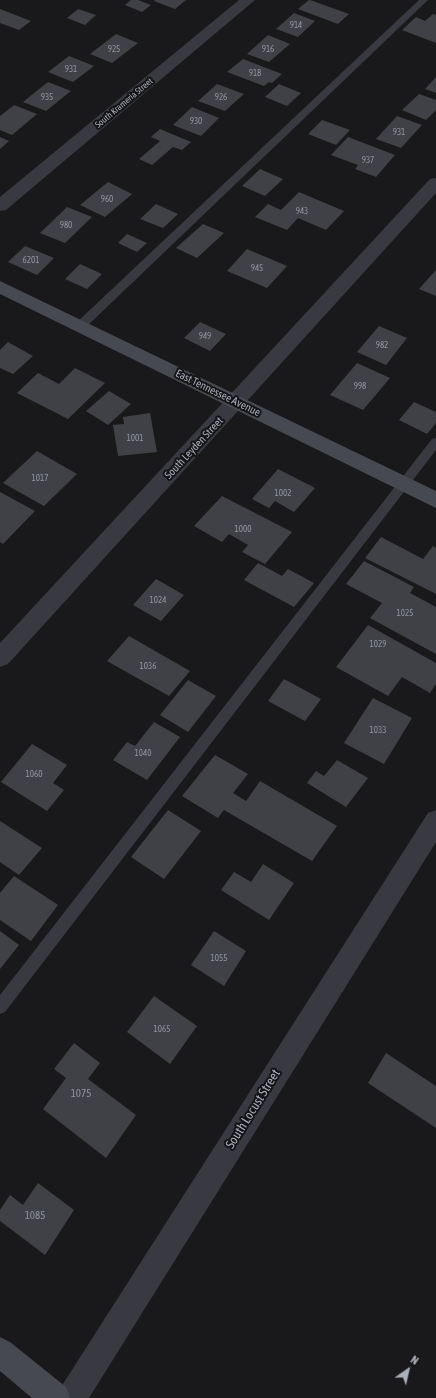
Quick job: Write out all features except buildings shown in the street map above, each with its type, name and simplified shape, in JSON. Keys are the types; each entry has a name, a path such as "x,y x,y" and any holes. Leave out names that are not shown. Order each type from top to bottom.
{"street":[{"name":"South Krameria Street","path":"0,206 248,0"},
{"name":"South Leyden Street","path":"0,658 436,183"},
{"name":"East Tennessee Avenue","path":"0,287 436,500"},
{"name":"South Locust Street","path":"72,1398 436,821"},
{"path":"0,1352 55,1398"}],"lane":[{"path":"80,326 424,0"},
{"path":"0,1007 436,442"}]}
